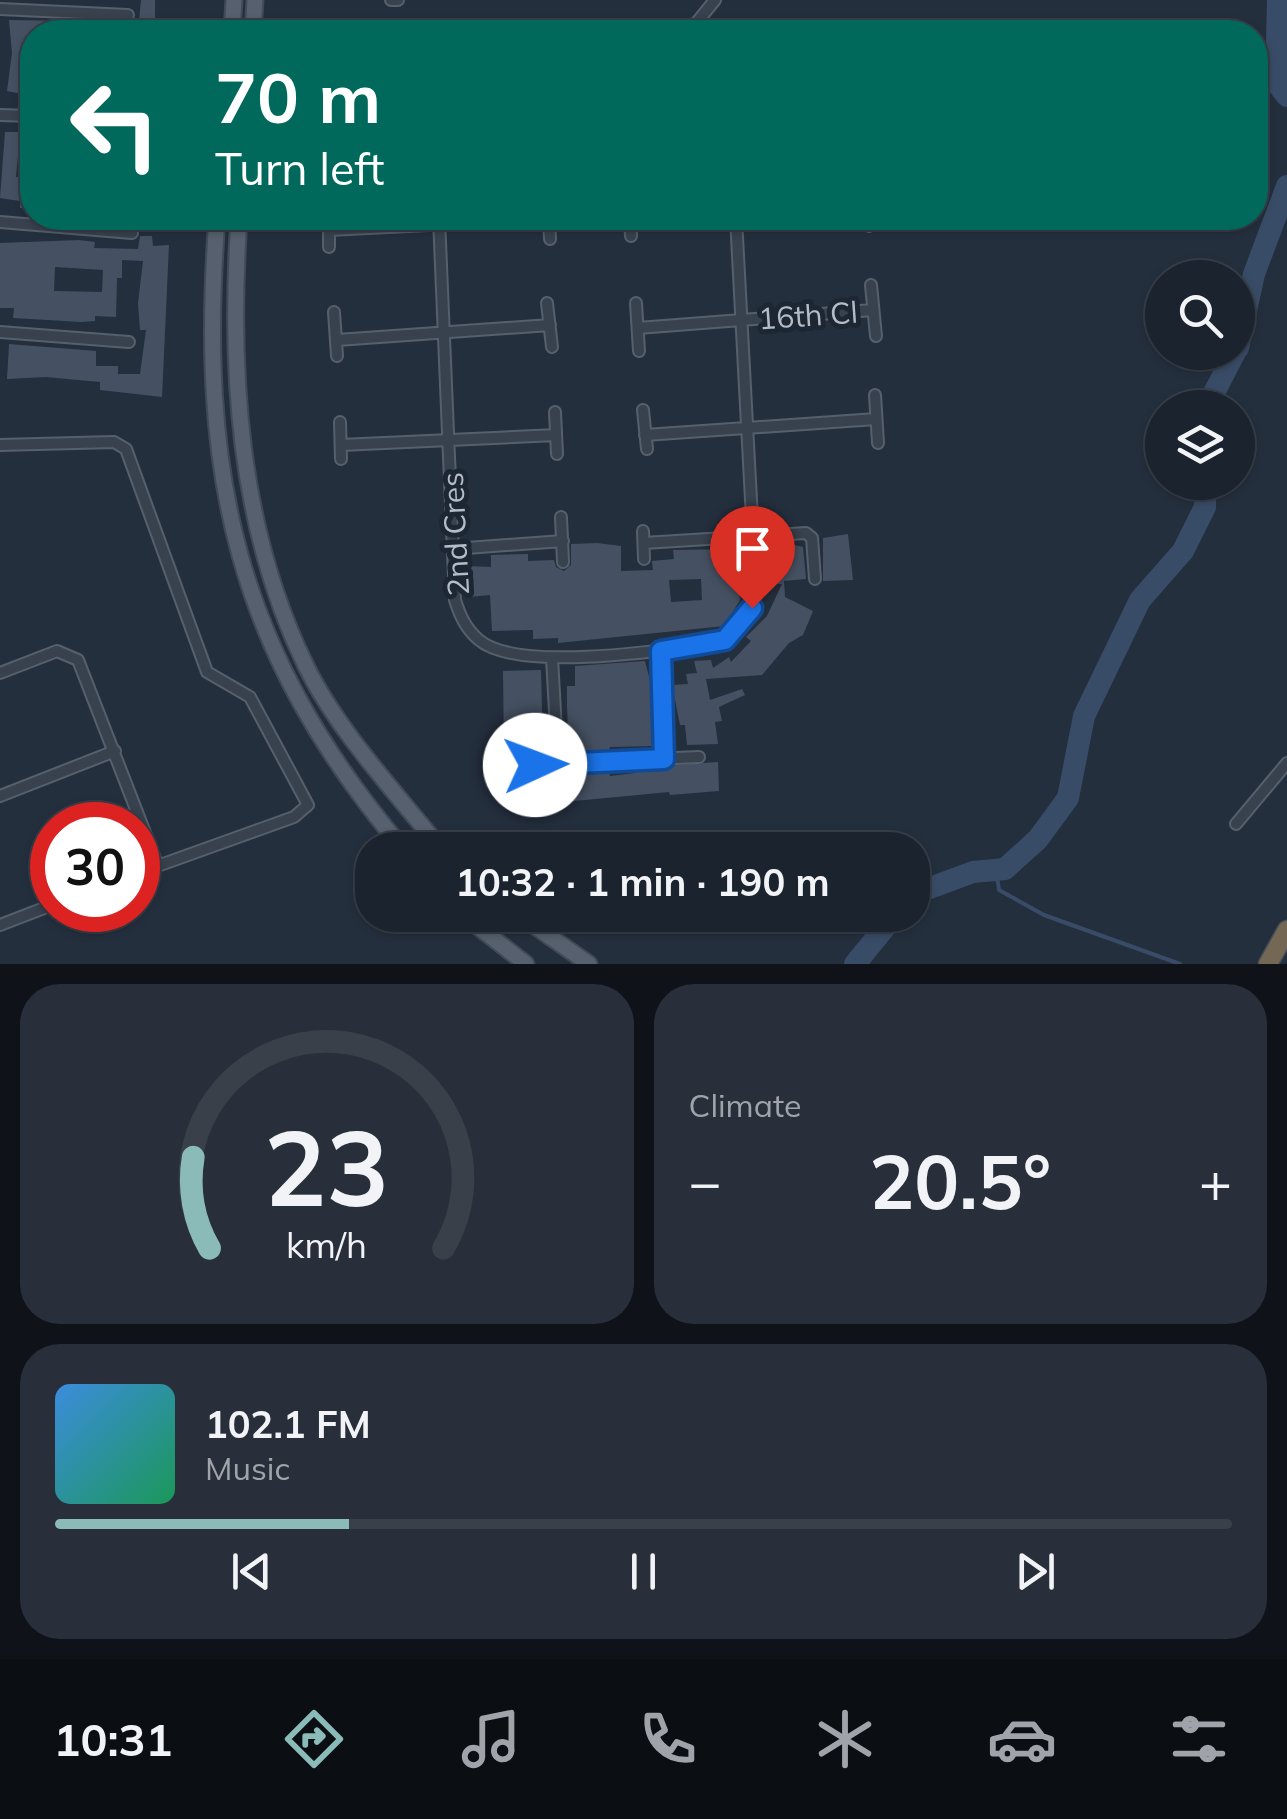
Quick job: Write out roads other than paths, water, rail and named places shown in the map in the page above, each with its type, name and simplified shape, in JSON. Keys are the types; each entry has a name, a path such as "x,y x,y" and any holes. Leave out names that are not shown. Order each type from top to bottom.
{"highway":[{"path":"1268,964 1287,930"}],"main road":[{"path":"216,230 211,316 215,434 249,591 265,636 314,726 366,806 388,832"},
{"path":"238,230 234,320 238,418 272,576 306,666 330,707 428,832"},
{"path":"484,932 526,964"},
{"path":"543,932 589,964"}],"street":[{"path":"698,20 714,0"},
{"path":"0,9 128,14"},
{"path":"96,230 132,233"},
{"path":"330,230 330,246"},
{"name":"2nd Cres","path":"439,230 455,600 462,621 481,642 552,658 717,643 732,634 752,608 756,594 737,230"},
{"path":"550,230 550,239"},
{"path":"631,230 631,236"},
{"path":"870,285 876,336"},
{"path":"547,303 552,347"},
{"path":"636,303 638,352"},
{"name":"16th Cl","path":"638,328 873,310"},
{"path":"334,312 337,356"},
{"path":"337,340 550,325"},
{"path":"0,332 128,342"},
{"path":"875,396 878,443"},
{"path":"643,410 647,449"},
{"path":"555,412 557,454"},
{"path":"645,434 876,419"},
{"path":"340,422 341,459"},
{"path":"341,445 556,435"},
{"path":"0,445 114,442 126,449 208,672 250,697 308,804 294,817 160,865"},
{"path":"561,518 564,562"},
{"path":"644,558 644,537 810,534 815,580"},
{"path":"453,549 562,541"},
{"path":"661,651 664,759"},
{"path":"0,672 57,652 78,660 134,802"},
{"path":"552,658 558,765"},
{"path":"0,796 115,751"},
{"path":"512,764 698,757"},
{"path":"1236,824 1287,763"},
{"path":"0,925 30,913"}],"waterway":[{"path":"1278,0 1276,82 1287,96"},
{"path":"1255,271 1287,186"},
{"path":"1216,390 1226,370"},
{"path":"930,888 973,872 1005,869 1038,839 1068,798 1084,716 1140,600 1183,551 1205,500"},
{"path":"996,870 999,890 1044,915 1180,964"},
{"path":"855,964 881,932"}]}
